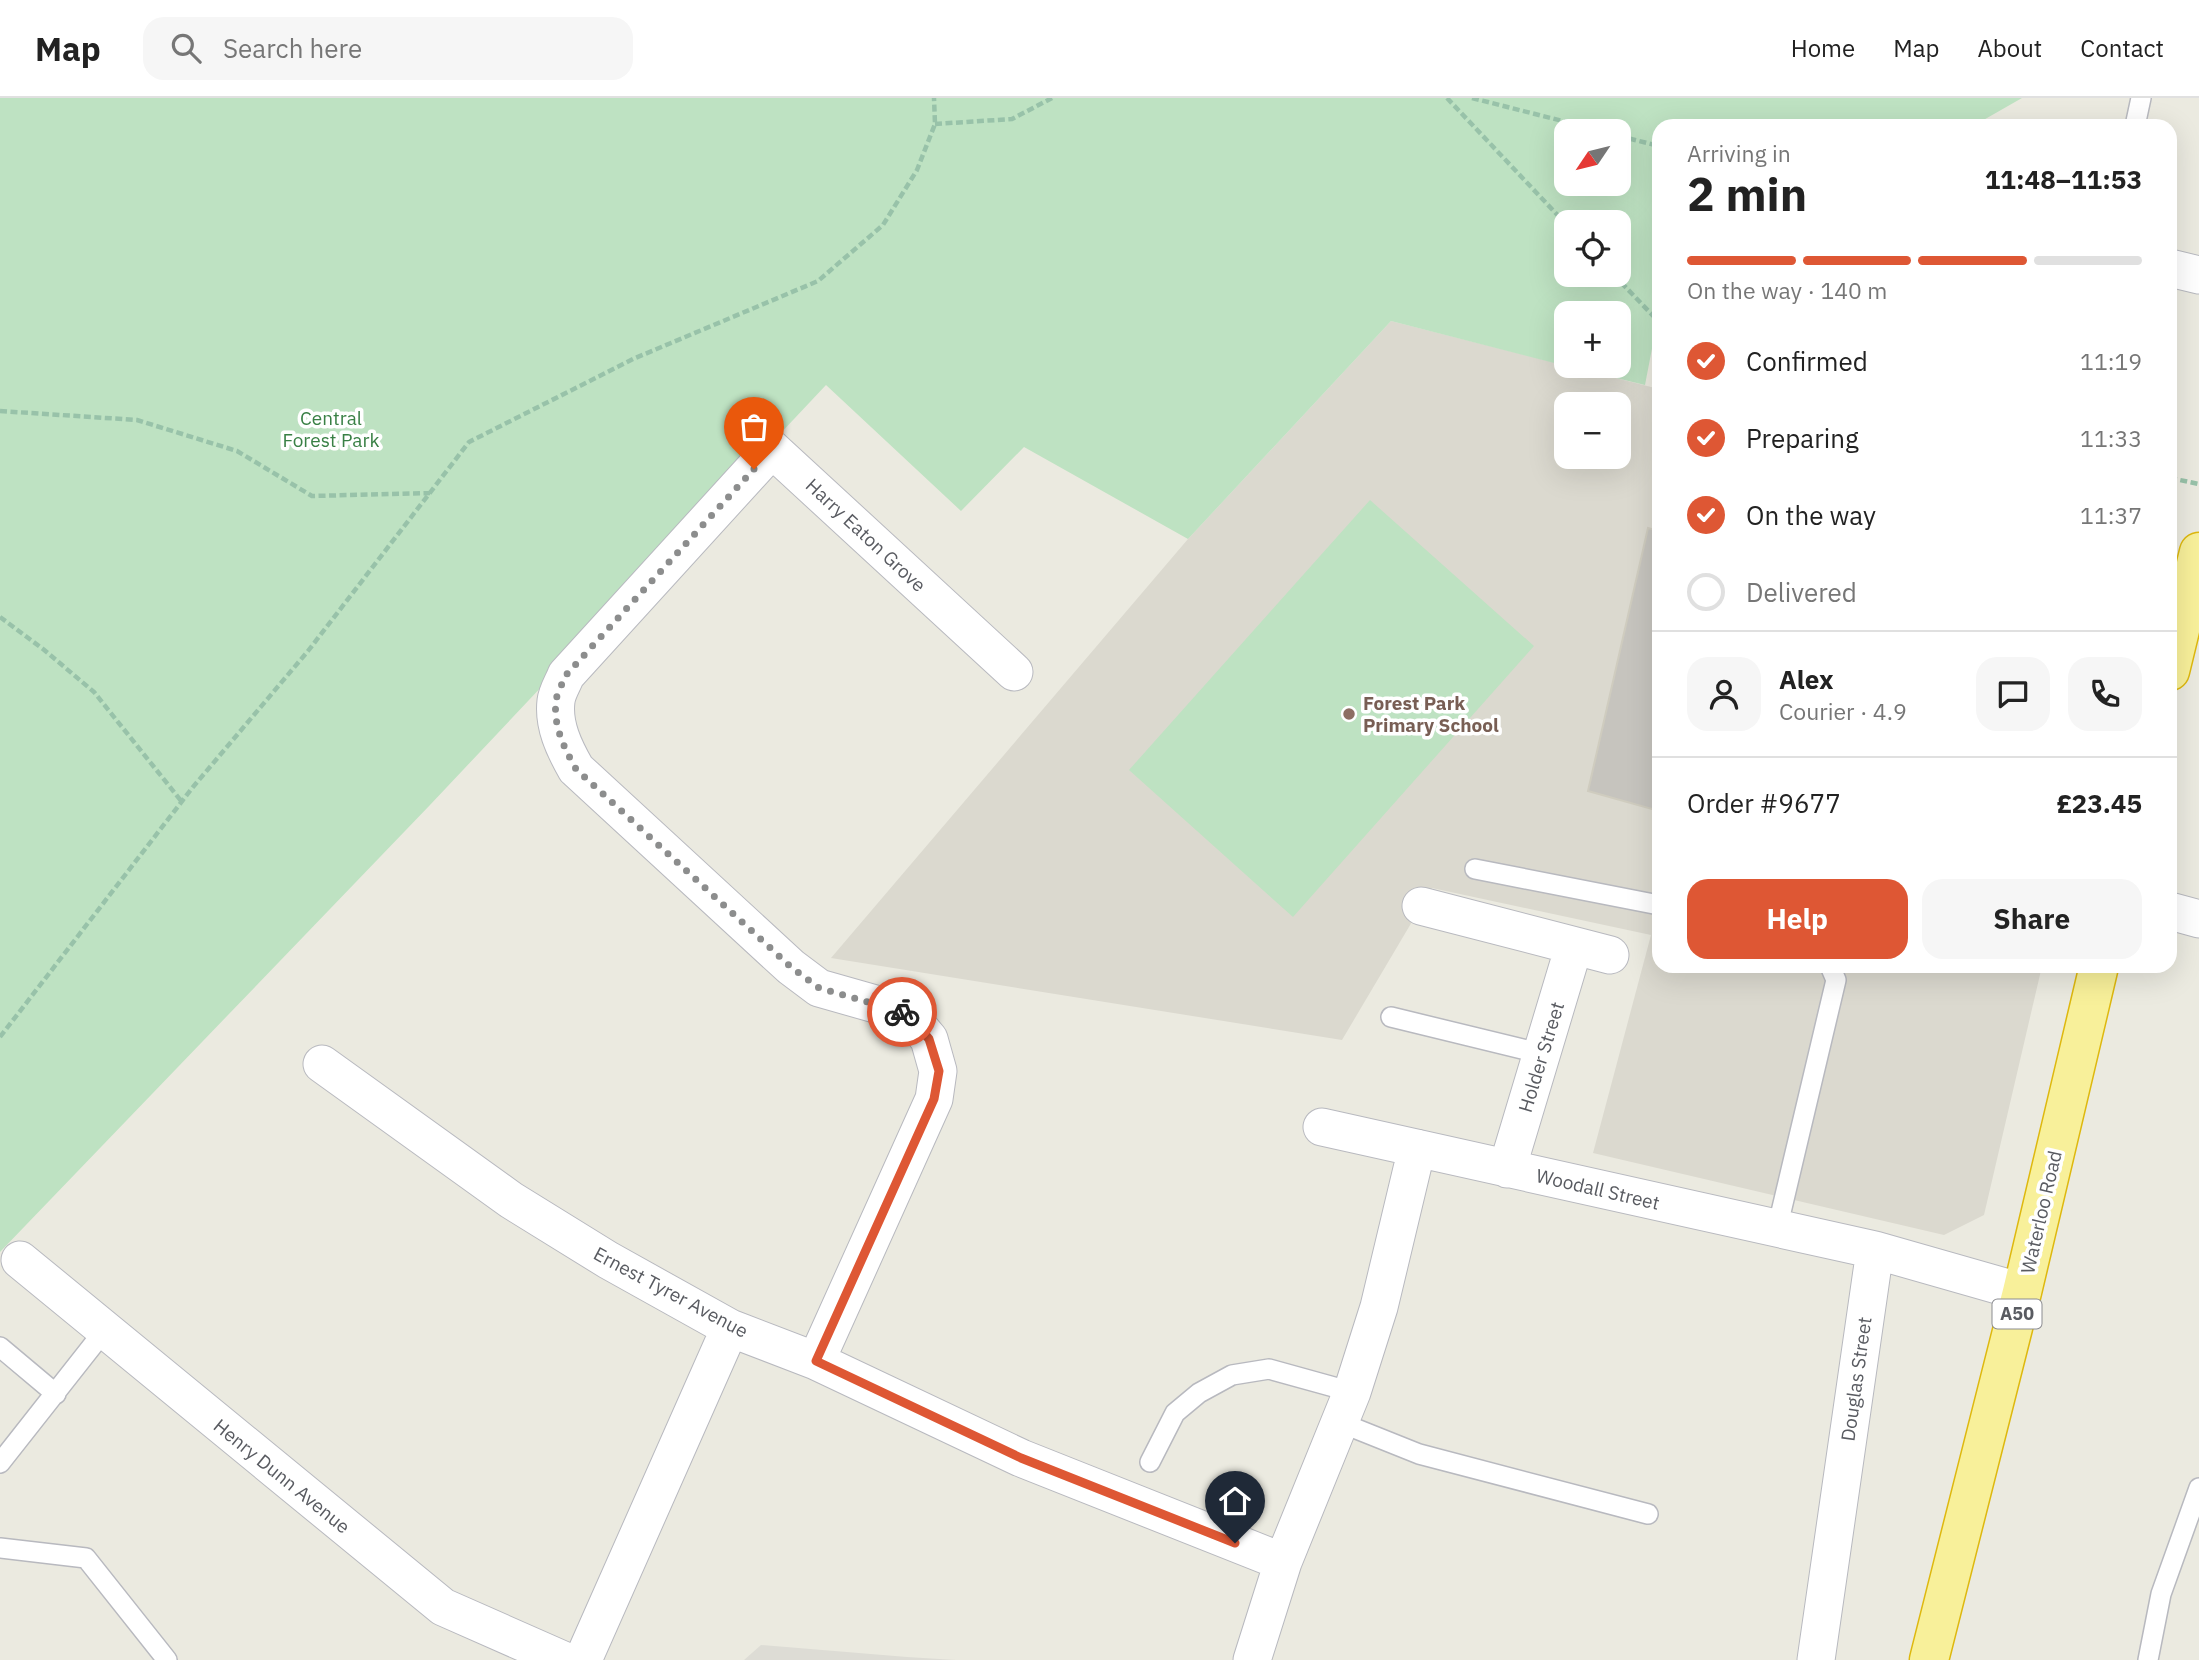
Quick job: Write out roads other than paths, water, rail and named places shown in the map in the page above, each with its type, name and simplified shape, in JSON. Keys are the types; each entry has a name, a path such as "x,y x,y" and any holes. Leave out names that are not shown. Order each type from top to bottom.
{"highway":[{"path":"2177,642 2199,552"},
{"name":"Waterloo Road","path":"1929,1660 2022,1292 2097,973"}],"street":[{"path":"2177,270 2199,275"},
{"name":"Harry Eaton Grove","path":"816,1361 934,1099 939,1071 929,1039 907,1013 819,988 791,967 576,769 563,747 557,722 556,699 566,675 772,449 1014,672"},
{"path":"1421,906 1610,955"},
{"path":"2177,913 2199,919"},
{"name":"Holder Street","path":"1507,1169 1574,946"},
{"name":"Ernest Tyrer Avenue","path":"323,1064 510,1200 608,1260 730,1328 816,1361 1021,1458 1283,1562"},
{"name":"Woodall Street","path":"1322,1127 1875,1250"},
{"path":"1252,1660 1283,1562 1346,1407 1379,1307 1417,1148"},
{"path":"1875,1250 2022,1292"},
{"name":"Douglas Street","path":"1816,1660 1875,1250"},
{"name":"Henry Dunn Avenue","path":"20,1261 443,1607 563,1660"},
{"path":"583,1660 730,1328"}],"lane":[{"path":"2136,119 2141,98"},
{"path":"1475,869 1652,904"},
{"path":"1777,1229 1836,980 1833,973"},
{"path":"1391,1017 1543,1054"},
{"path":"0,1463 104,1331"},
{"path":"0,1347 56,1394"},
{"path":"1150,1462 1175,1413 1199,1393 1232,1375 1269,1368 1346,1407 1419,1454 1648,1514"},
{"path":"2147,1660 2161,1594 2199,1488"},
{"path":"0,1548 86,1558 167,1660"}],"place":[{"name":"Forest Park Primary School","path":"1349,714"}],"park label":[{"name":"Central Forest Park","path":"331,429"}]}
